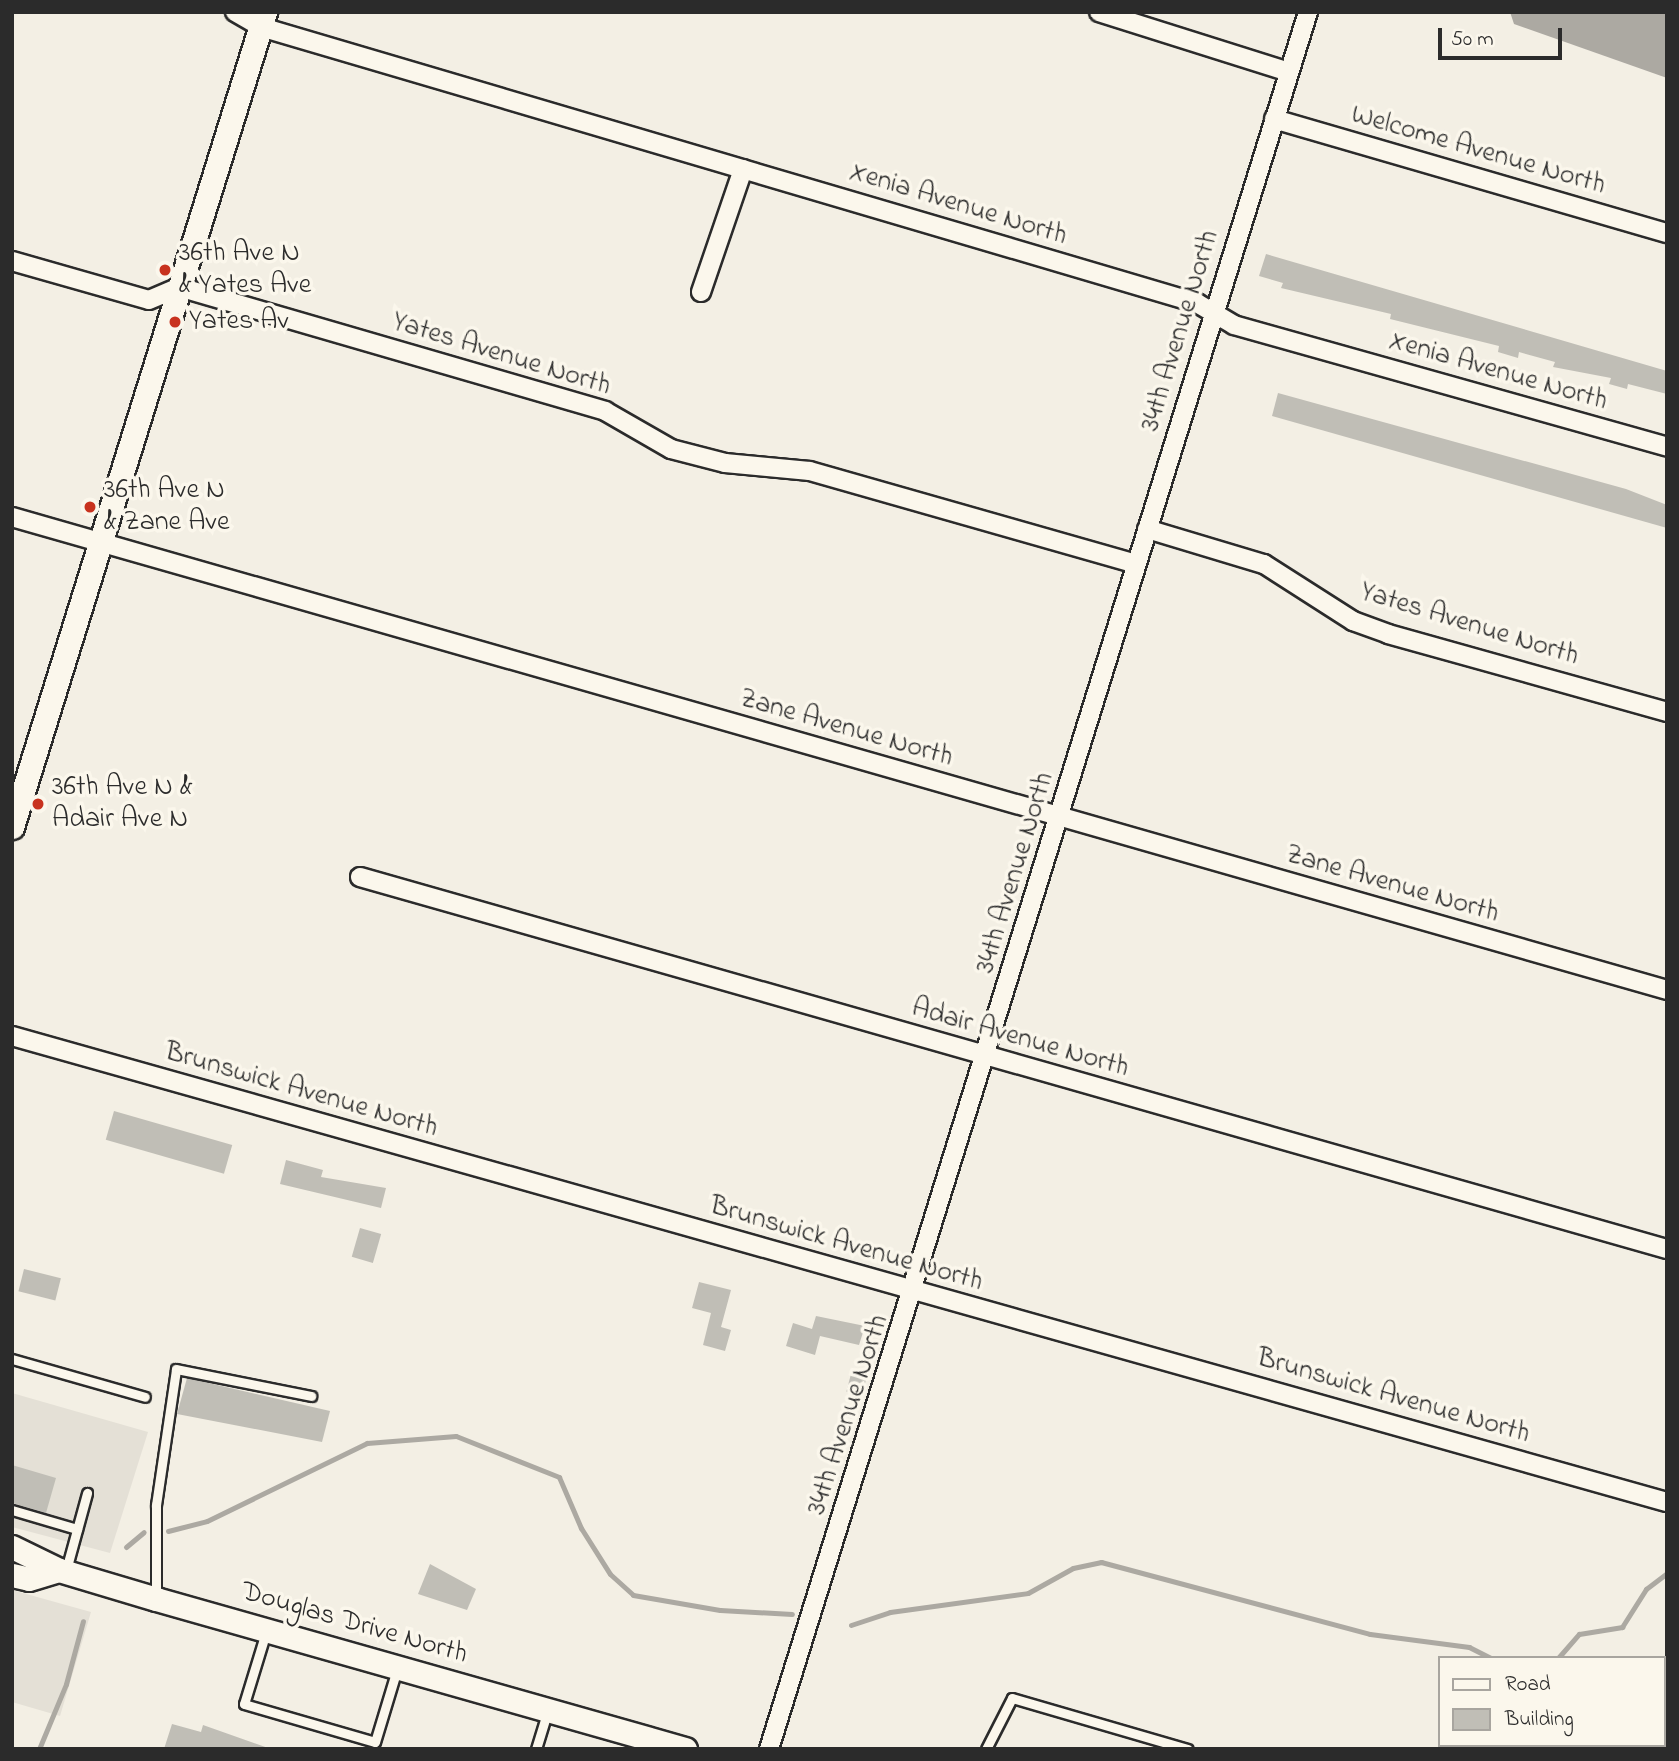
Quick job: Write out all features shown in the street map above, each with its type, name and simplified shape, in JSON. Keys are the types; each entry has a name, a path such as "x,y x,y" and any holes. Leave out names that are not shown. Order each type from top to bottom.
{"street":[{"name":"Xenia Avenue North","path":"235,12 743,169 1197,303 1213,314 1667,447"},
{"path":"1099,12 1289,72"},
{"name":"34th Avenue North","path":"769,1749 915,1292 1136,564 1308,12"},
{"path":"12,827 20,777 100,542 263,20"},
{"name":"Welcome Avenue North","path":"1275,119 1667,233"},
{"path":"701,292 743,169"},
{"path":"12,261 149,300 179,287"},
{"name":"Yates Avenue North","path":"179,287 605,411 671,449 725,463 810,471 1136,564"},
{"name":"Zane Avenue North","path":"12,517 1667,990"},
{"name":"Yates Avenue North","path":"1147,529 1264,564 1353,621 1388,634 1667,712"},
{"name":"Adair Avenue North","path":"360,877 1667,1249"},
{"name":"Brunswick Avenue North","path":"12,1036 1667,1502"},
{"name":"Douglas Drive North","path":"12,1547 62,1571 685,1749"},
{"path":"12,1574 29,1579 62,1571"}],"lane":[{"path":"12,1359 145,1397"},
{"path":"156,1599 156,1505 176,1369 311,1396"},
{"path":"62,1571 87,1493"},
{"path":"12,1510 77,1529"},
{"path":"267,1630 244,1704 375,1742 397,1667"},
{"path":"986,1749 1012,1698 1139,1737 1188,1749"},
{"path":"536,1749 548,1710"},
{"path":"1136,1749 1139,1737"}],"shaded area":[{"path":"1510,12 1667,12 1667,78 1514,24"},
{"path":"12,1393 148,1432 110,1553 12,1527"},
{"path":"12,1590 91,1612 60,1716 12,1702"}],"building":[{"path":"1266,254 1667,371 1667,394 1628,384 1627,389 1609,384 1611,378 1553,367 1555,362 1519,352 1518,358 1498,352 1499,346 1390,319 1391,314 1281,288 1283,283 1259,276"},
{"path":"1278,393 1626,489 1667,505 1667,528 1272,416"},
{"path":"114,1111 232,1145 224,1174 106,1140"},
{"path":"286,1160 323,1170 321,1177 386,1188 381,1208 280,1184"},
{"path":"360,1228 381,1234 373,1263 352,1257"},
{"path":"24,1269 61,1278 55,1301 18,1291"},
{"path":"699,1282 731,1290 721,1327 731,1330 725,1351 703,1345 711,1313 692,1308"},
{"path":"816,1316 865,1326 859,1345 820,1336 815,1355 786,1346 793,1323 812,1329"},
{"path":"851,1374 866,1378 862,1396 846,1391"},
{"path":"187,1378 330,1411 322,1442 177,1414"},
{"path":"12,1465 56,1478 46,1513 12,1503"},
{"path":"430,1564 476,1589 467,1610 418,1594"},
{"path":"172,1724 201,1732 203,1725 271,1749 164,1749"}],"waterway":[{"path":"168,1531 207,1521 367,1443 456,1436 559,1477 581,1528 610,1574 633,1595 720,1610 792,1614"},
{"path":"126,1547 144,1532"},
{"path":"851,1625 890,1612 1028,1593 1073,1568 1101,1562 1370,1634 1469,1647 1487,1656"},
{"path":"1560,1656 1579,1634 1622,1627 1646,1589 1667,1573"},
{"path":"39,1749 66,1684 83,1621"}],"place":[{"name":"36th Ave N & Yates Ave","path":"165,270"},
{"name":"Yates Av","path":"175,322"},
{"name":"36th Ave N & Zane Ave","path":"90,507"},
{"name":"36th Ave N & Adair Ave N","path":"38,804"}]}
